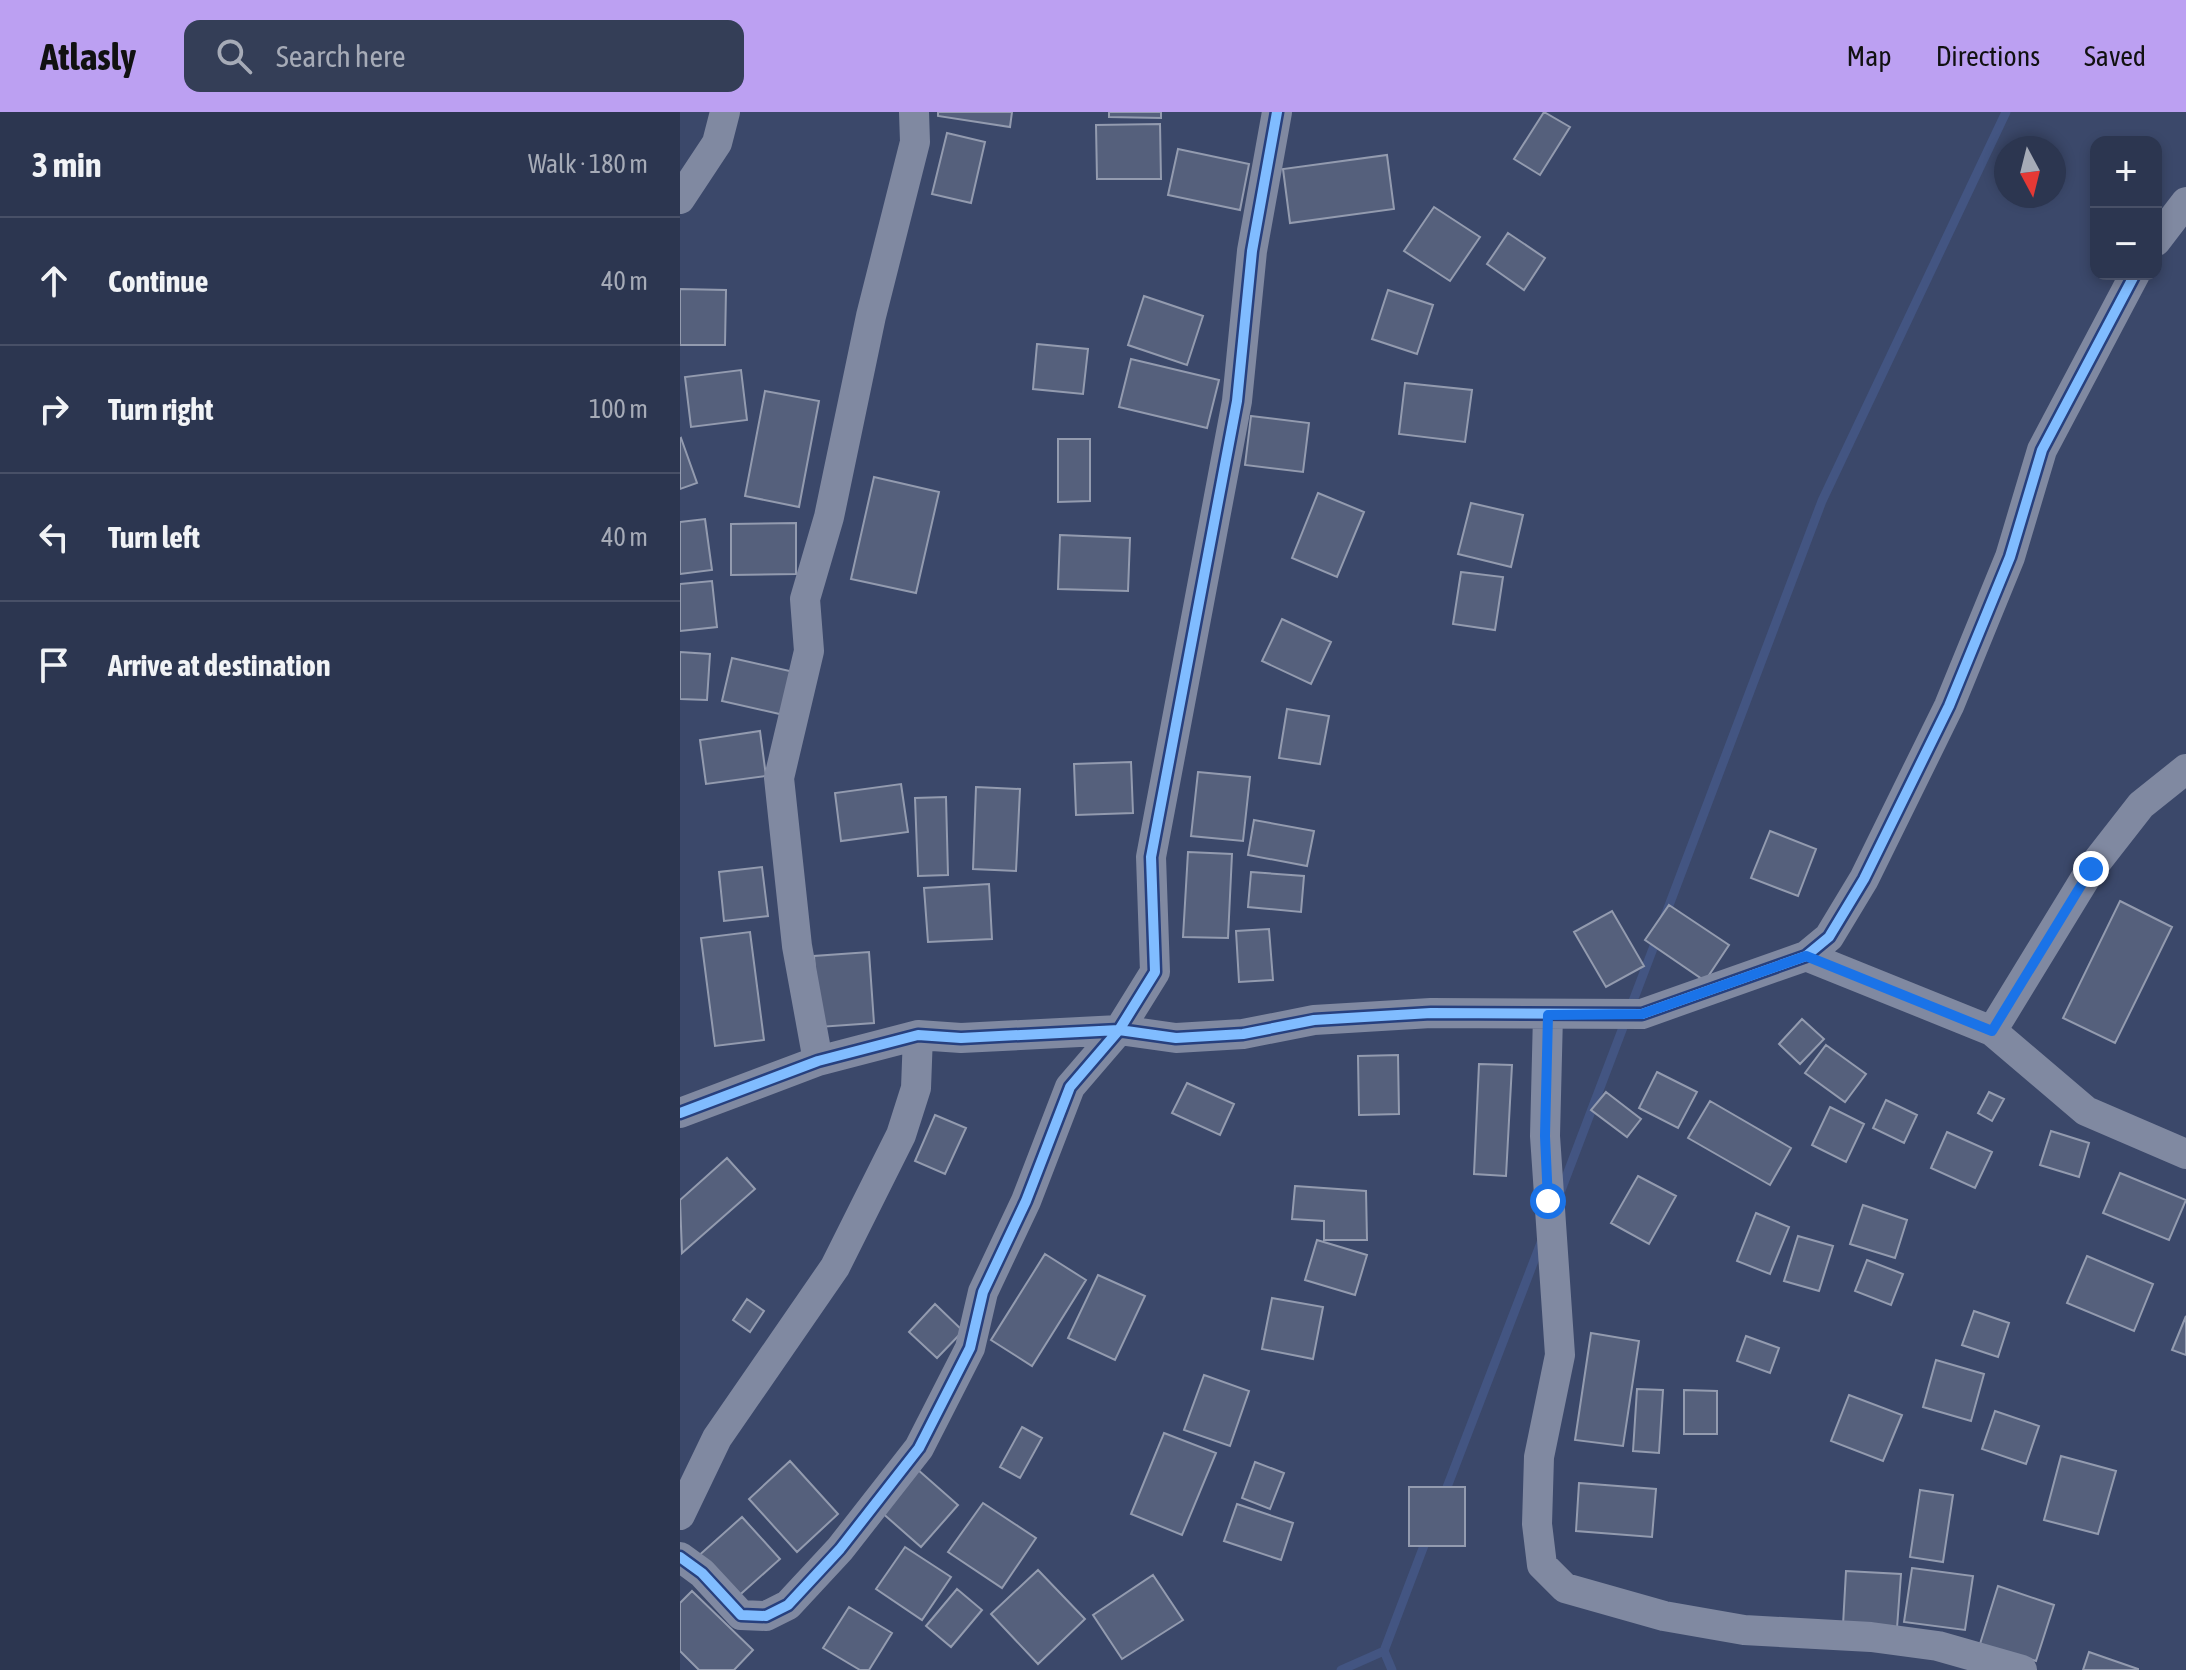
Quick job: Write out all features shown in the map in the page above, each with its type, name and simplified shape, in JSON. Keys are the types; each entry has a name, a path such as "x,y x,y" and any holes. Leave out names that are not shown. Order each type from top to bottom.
{"street":[{"path":"680,199 717,143 725,112"},
{"path":"818,1061 797,946 779,778 809,651 805,599 829,517 871,316 915,142 914,112"},
{"path":"680,1557 702,1573 741,1615 766,1616 788,1605 840,1549 919,1448 945,1402 970,1348 983,1292 1026,1201 1070,1087 1119,1030 1155,972 1151,857 1237,401 1252,251 1277,112"},
{"path":"2162,233 2186,202"},
{"path":"680,1113 818,1061 918,1035 961,1038 1119,1030 1176,1038 1243,1034 1314,1020 1417,1014 1642,1014 1806,956 1829,937 1864,879 1949,706 2010,557 2042,450 2132,280"},
{"path":"1992,1031 2091,869 2141,805 2186,769"},
{"path":"1806,956 1992,1031 2086,1111 2186,1154"},
{"path":"1548,1015 1545,1136 1560,1355 1539,1457 1537,1524 1542,1565 1565,1588 1664,1616 1744,1630 1871,1637 1938,1646 2022,1670"},
{"path":"680,1515 717,1438 835,1267 901,1135 916,1088 918,1035"}],"building":[{"path":"938,112 1012,112 1010,127 938,116"},
{"path":"1109,112 1161,112 1161,118 1109,117"},
{"path":"1544,112 1570,127 1540,175 1514,159"},
{"path":"1160,124 1161,179 1097,179 1096,125"},
{"path":"947,133 985,142 971,203 932,194"},
{"path":"1178,149 1249,164 1240,210 1168,195"},
{"path":"1387,155 1394,209 1290,223 1283,169"},
{"path":"1434,207 1480,237 1450,281 1404,251"},
{"path":"1508,233 1545,258 1524,290 1487,264"},
{"path":"680,289 726,290 725,345 680,345"},
{"path":"1388,290 1433,305 1417,354 1372,339"},
{"path":"1144,296 1203,316 1187,365 1128,345"},
{"path":"1037,344 1088,349 1083,394 1033,389"},
{"path":"1131,359 1219,380 1207,428 1119,407"},
{"path":"741,370 747,420 691,427 685,377"},
{"path":"1405,383 1472,390 1465,442 1399,434"},
{"path":"765,391 819,401 799,507 745,496"},
{"path":"1251,416 1309,423 1303,472 1245,465"},
{"path":"680,439 697,483 680,489"},
{"path":"1058,439 1090,439 1090,501 1058,502"},
{"path":"874,477 939,492 916,593 851,579"},
{"path":"1318,493 1364,512 1337,577 1292,558"},
{"path":"1471,503 1523,515 1511,567 1458,554"},
{"path":"705,519 712,570 680,574 680,522"},
{"path":"796,523 796,574 731,575 731,524"},
{"path":"1060,535 1130,538 1128,591 1058,589"},
{"path":"1461,572 1503,577 1495,630 1453,624"},
{"path":"712,581 717,627 680,631 680,584"},
{"path":"1282,619 1331,642 1311,684 1262,661"},
{"path":"680,652 710,654 707,700 680,699"},
{"path":"732,658 794,672 784,715 722,701"},
{"path":"1287,709 1329,716 1320,764 1279,758"},
{"path":"760,731 766,776 706,784 700,740"},
{"path":"1131,762 1133,813 1076,815 1074,764"},
{"path":"1198,772 1250,777 1243,841 1191,836"},
{"path":"901,784 908,832 841,841 835,793"},
{"path":"976,787 1020,789 1016,871 973,869"},
{"path":"946,797 948,875 918,876 915,798"},
{"path":"1254,820 1314,831 1307,866 1248,855"},
{"path":"1770,831 1816,849 1798,896 1751,878"},
{"path":"1188,852 1232,854 1228,938 1183,937"},
{"path":"762,867 768,916 724,921 719,872"},
{"path":"1251,872 1304,876 1301,912 1248,907"},
{"path":"989,884 992,939 928,942 924,888"},
{"path":"2120,901 2172,927 2115,1043 2063,1018"},
{"path":"1669,905 1729,945 1705,981 1645,940"},
{"path":"1612,911 1644,966 1606,987 1574,932"},
{"path":"1269,929 1273,980 1239,982 1236,931"},
{"path":"750,932 764,1040 715,1046 701,938"},
{"path":"869,952 874,1023 819,1027 814,956"},
{"path":"1802,1019 1824,1039 1800,1064 1779,1044"},
{"path":"1826,1045 1866,1074 1845,1102 1805,1073"},
{"path":"1398,1055 1399,1114 1359,1115 1358,1056"},
{"path":"1479,1064 1512,1065 1506,1176 1474,1174"},
{"path":"1657,1072 1697,1092 1678,1128 1639,1108"},
{"path":"1187,1083 1234,1104 1220,1135 1172,1113"},
{"path":"1606,1092 1641,1119 1627,1137 1591,1110"},
{"path":"1989,1092 2004,1099 1992,1121 1978,1113"},
{"path":"1886,1100 1917,1115 1904,1143 1873,1128"},
{"path":"1710,1101 1791,1148 1770,1185 1688,1138"},
{"path":"1830,1107 1864,1124 1846,1162 1812,1145"},
{"path":"935,1115 966,1128 945,1174 915,1161"},
{"path":"2051,1131 2089,1143 2079,1177 2040,1165"},
{"path":"1947,1132 1992,1152 1975,1188 1931,1168"},
{"path":"727,1158 755,1189 682,1253 680,1200"},
{"path":"2120,1173 2186,1200 2169,1240 2103,1213"},
{"path":"1638,1176 1676,1196 1649,1244 1611,1223"},
{"path":"1295,1186 1366,1191 1367,1240 1324,1240 1324,1221 1292,1219"},
{"path":"1863,1205 1907,1220 1895,1258 1850,1244"},
{"path":"1756,1213 1789,1227 1770,1274 1737,1261"},
{"path":"1798,1236 1833,1246 1819,1291 1784,1281"},
{"path":"1317,1240 1367,1255 1355,1295 1305,1280"},
{"path":"1045,1254 1086,1280 1032,1366 991,1340"},
{"path":"2087,1256 2153,1284 2134,1331 2067,1303"},
{"path":"1867,1260 1903,1274 1891,1305 1855,1291"},
{"path":"1098,1275 1145,1296 1115,1360 1068,1338"},
{"path":"1272,1298 1323,1307 1313,1359 1262,1349"},
{"path":"747,1299 764,1311 750,1332 733,1320"},
{"path":"935,1304 963,1331 937,1358 909,1332"},
{"path":"1974,1311 2009,1323 1998,1357 1962,1345"},
{"path":"2186,1316 2186,1355 2172,1350"},
{"path":"1591,1333 1639,1341 1623,1446 1575,1440"},
{"path":"1746,1336 1779,1348 1770,1373 1737,1361"},
{"path":"1936,1360 1984,1374 1971,1421 1923,1407"},
{"path":"1204,1375 1249,1391 1230,1446 1184,1430"},
{"path":"1637,1389 1663,1390 1659,1453 1633,1451"},
{"path":"1684,1390 1717,1391 1717,1434 1684,1434"},
{"path":"1849,1395 1902,1415 1883,1461 1831,1441"},
{"path":"1995,1411 2039,1426 2026,1464 1982,1449"},
{"path":"1022,1427 1042,1438 1020,1478 1000,1467"},
{"path":"1164,1433 1216,1453 1182,1535 1131,1514"},
{"path":"2061,1456 2116,1471 2098,1534 2044,1520"},
{"path":"790,1461 838,1514 797,1552 749,1499"},
{"path":"1255,1462 1284,1473 1270,1509 1242,1498"},
{"path":"917,1469 958,1505 921,1547 880,1511"},
{"path":"1579,1483 1656,1489 1652,1537 1576,1531"},
{"path":"1409,1487 1465,1487 1465,1546 1409,1546"},
{"path":"1920,1490 1953,1495 1943,1562 1910,1557"},
{"path":"983,1503 1036,1538 1002,1588 948,1552"},
{"path":"1237,1504 1293,1523 1281,1560 1224,1541"},
{"path":"742,1517 780,1559 734,1600 696,1558"},
{"path":"905,1547 951,1577 922,1620 876,1589"},
{"path":"1912,1568 1973,1576 1965,1630 1904,1622"},
{"path":"1038,1570 1085,1619 1038,1664 991,1614"},
{"path":"1846,1571 1901,1574 1897,1628 1843,1625"},
{"path":"1153,1575 1183,1620 1122,1659 1093,1615"},
{"path":"1998,1586 2054,1605 2036,1661 1980,1644"},
{"path":"957,1589 982,1610 951,1647 926,1626"},
{"path":"692,1591 753,1650 734,1670 699,1670 680,1651 680,1603"},
{"path":"849,1607 892,1633 869,1670 860,1670 823,1648"},
{"path":"2089,1652 2138,1669 2138,1670 2083,1670"}],"waterway":[{"path":"1665,916 1822,501 2006,112"},
{"path":"1560,1193 1657,938"},
{"path":"1444,1495 1542,1240"},
{"path":"1392,1670 1384,1651 1428,1535"},
{"path":"1341,1670 1384,1651"}],"cycle path":[{"path":"680,1557 702,1573 741,1615 766,1616 788,1605 840,1549 919,1448 970,1348 983,1292 1026,1201 1070,1087 1119,1030 1155,972 1151,857 1237,401 1252,251 1277,112"},
{"path":"680,1113 818,1061 918,1035 961,1038 1119,1030 1176,1038 1243,1034 1314,1020 1431,1013 1642,1014 1806,956 1829,937 1864,879 1949,706 2010,557 2042,450 2132,280"}],"route":[{"path":"1548,1201 1545,1136 1548,1015 1642,1014 1774,970 1806,956 1992,1031 2091,869"}]}
